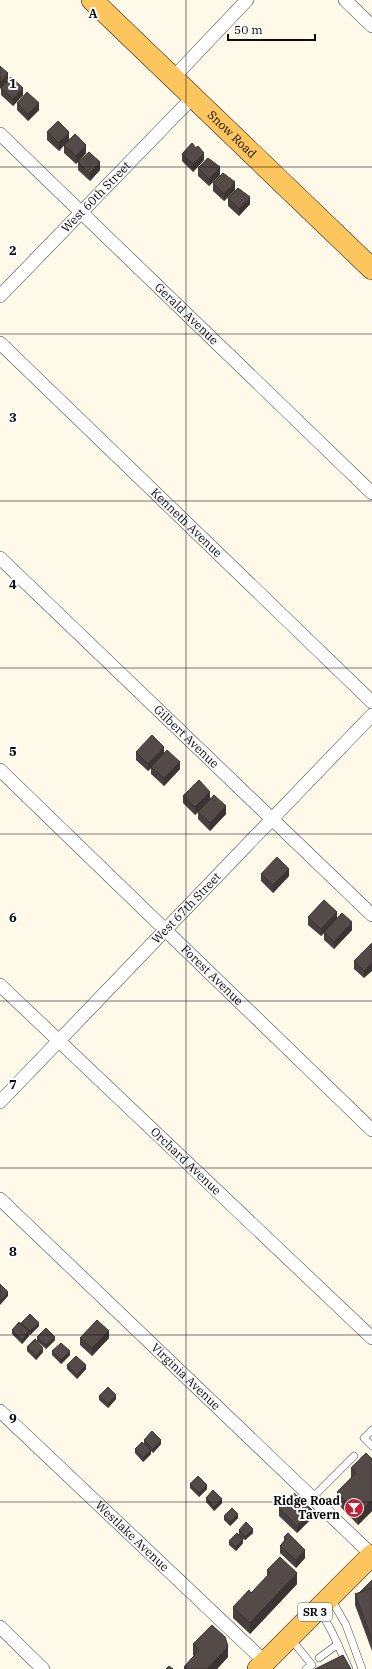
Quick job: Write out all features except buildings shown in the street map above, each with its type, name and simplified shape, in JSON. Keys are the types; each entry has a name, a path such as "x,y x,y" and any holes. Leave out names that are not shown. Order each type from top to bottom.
{"main road":[{"name":"Snow Road","path":"92,0 372,269"},
{"name":"SR 3","path":"264,1667 290,1637 372,1555"}],"street":[{"path":"173,78 247,0"},
{"path":"345,0 372,26"},
{"name":"West 60th Street","path":"0,296 193,97"},
{"name":"Gerald Avenue","path":"0,134 372,493"},
{"name":"Kenneth Avenue","path":"0,343 372,702"},
{"name":"Gilbert Avenue","path":"0,558 372,915"},
{"name":"West 67th Street","path":"0,1102 372,715"},
{"name":"Forest Avenue","path":"0,770 372,1130"},
{"name":"Orchard Avenue","path":"0,985 372,1338"},
{"name":"Virginia Avenue","path":"0,1199 372,1555"},
{"name":"Westlake Avenue","path":"0,1411 264,1667"},
{"path":"0,1627 43,1669"}],"lane":[{"path":"372,1430 364,1438 372,1446"},
{"path":"312,1498 354,1456"},
{"path":"324,1603 338,1644 349,1669"},
{"path":"324,1603 346,1624 362,1669"},
{"path":"290,1637 312,1665 306,1669"},
{"path":"319,1658 338,1644"}],"place":[{"name":"Ridge Road Tavern","path":"354,1508"}]}
